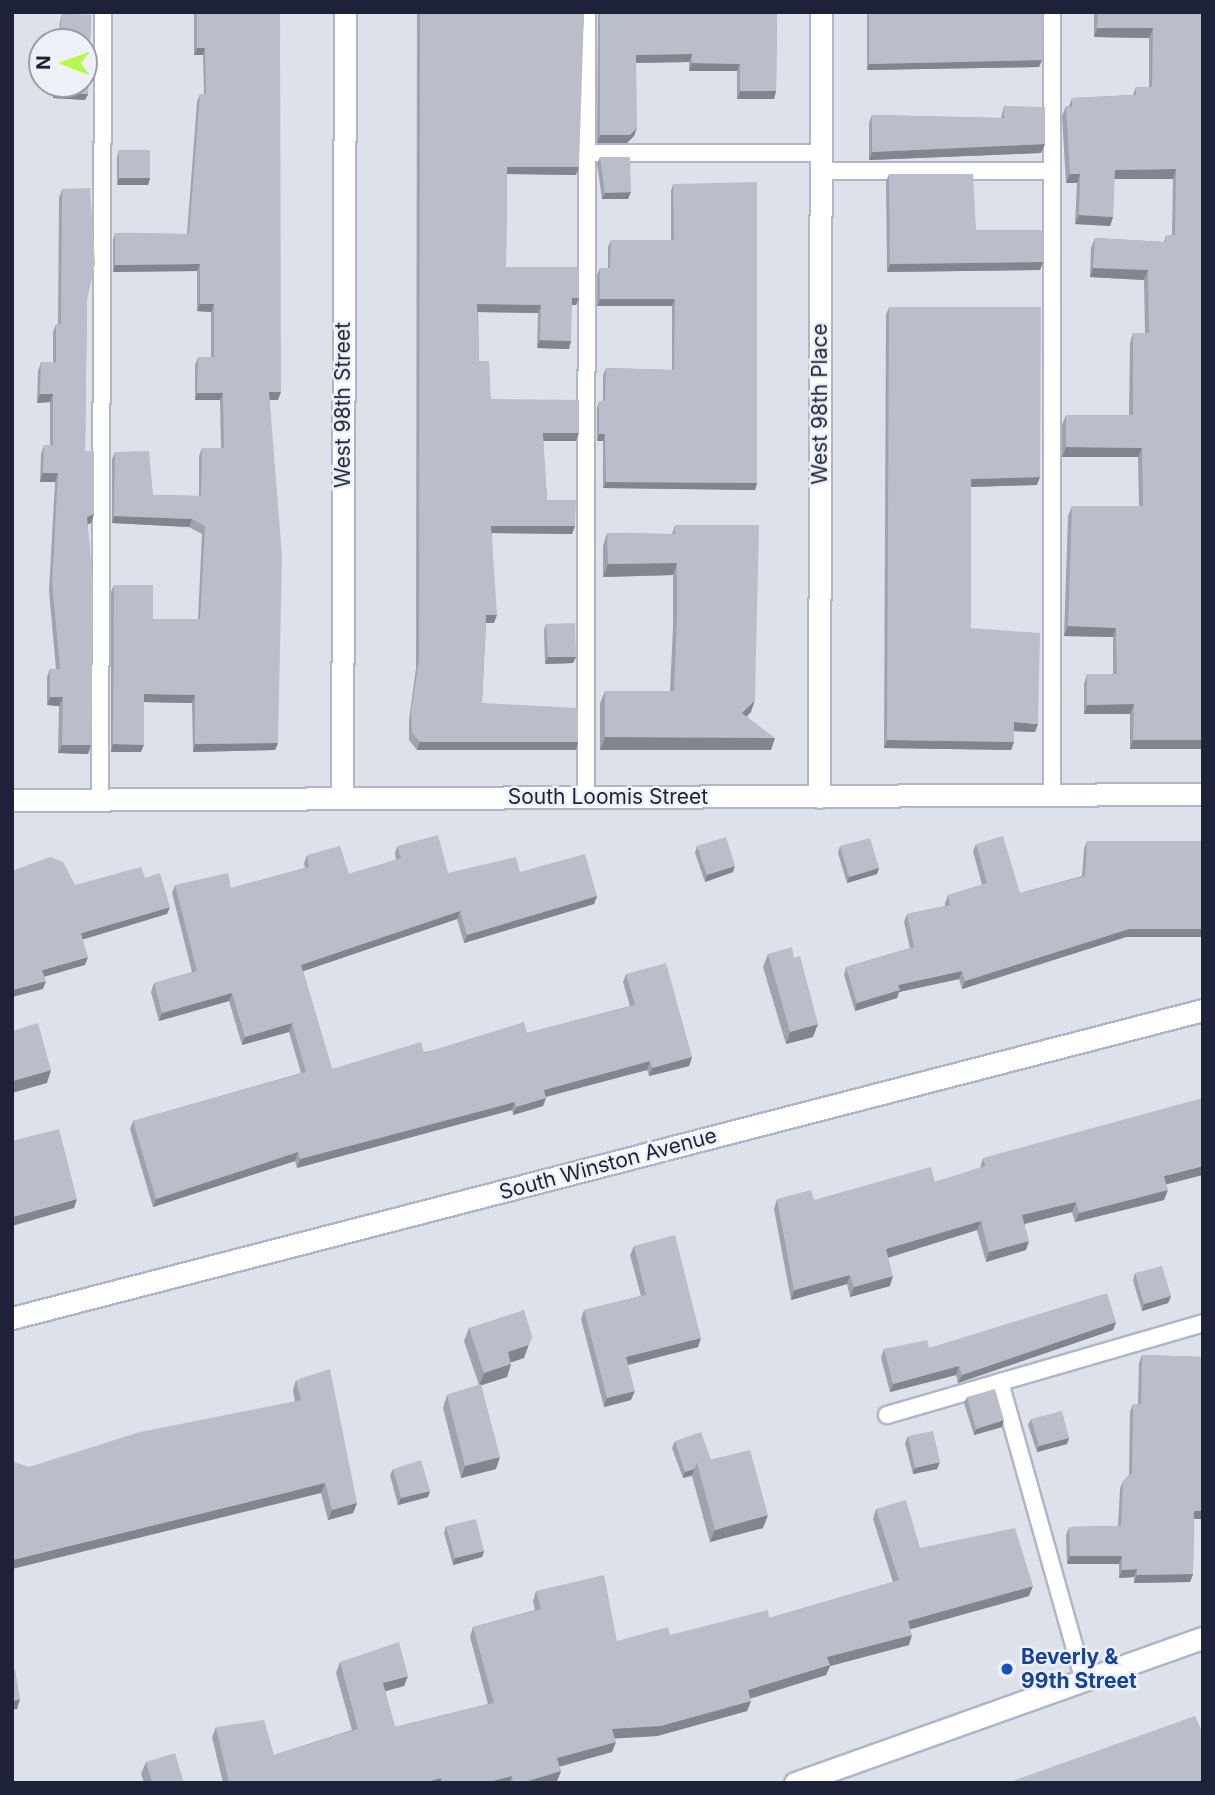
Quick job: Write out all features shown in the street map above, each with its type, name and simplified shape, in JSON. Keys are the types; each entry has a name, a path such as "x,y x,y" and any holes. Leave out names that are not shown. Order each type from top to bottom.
{"street":[{"name":"West 98th Street","path":"342,798 345,12"},
{"name":"West 98th Place","path":"818,797 821,12"},
{"name":"South Loomis Street","path":"12,800 1203,794"},
{"name":"South Winston Avenue","path":"12,1318 1203,1010"},
{"path":"795,1783 1203,1638"}],"lane":[{"path":"100,799 103,12"},
{"path":"586,797 587,12"},
{"path":"1052,12 1052,793"},
{"path":"586,153 1051,171"},
{"path":"887,1415 1203,1323"},
{"path":"1000,1382 1084,1679"}],"building":[{"path":"197,12 280,12 281,392 269,392 282,555 278,743 195,744 195,695 144,694 144,745 113,744 114,585 153,585 153,619 200,619 205,526 192,519 114,516 115,452 149,451 153,495 201,496 202,448 224,448 223,393 197,393 198,357 214,357 214,304 200,304 200,264 115,265 115,233 189,234 200,94 206,94 205,48 197,48"},
{"path":"420,12 584,12 579,167 507,167 506,267 579,267 579,298 572,298 571,341 540,340 541,305 477,304 479,361 489,361 491,399 579,400 579,433 543,433 547,500 576,500 575,526 491,526 497,615 486,615 482,703 578,708 578,742 420,742 412,733 411,712 419,661"},
{"path":"600,12 777,12 776,91 740,91 740,64 692,63 692,54 636,55 637,128 630,135 600,135"},
{"path":"869,12 1043,12 1042,60 869,64"},
{"path":"1098,12 1203,12 1203,740 1133,740 1134,704 1087,705 1087,674 1117,674 1116,628 1068,626 1072,506 1143,506 1142,448 1066,447 1066,415 1133,415 1133,333 1149,333 1148,270 1093,268 1095,238 1166,242 1166,235 1175,235 1176,169 1115,170 1113,217 1079,215 1080,174 1070,174 1066,106 1072,107 1072,98 1136,95 1136,87 1152,87 1153,28 1097,28"},
{"path":"62,14 91,15 91,28 60,28"},
{"path":"1004,106 1045,107 1045,144 872,152 872,115 1004,118"},
{"path":"119,150 150,150 150,178 119,178"},
{"path":"600,157 630,157 631,192 605,193"},
{"path":"889,174 973,174 976,230 1042,230 1043,262 890,264"},
{"path":"757,182 757,483 606,482 605,434 599,434 599,401 605,401 606,368 674,370 675,299 600,299 600,268 610,268 611,240 674,240 673,184"},
{"path":"90,188 95,264 87,300 85,451 94,451 94,514 87,517 93,583 91,745 62,745 63,697 50,697 50,669 60,669 52,582 58,473 43,473 44,445 53,445 53,394 40,394 41,362 56,363 56,324 61,324 62,189"},
{"path":"889,307 1041,307 1040,477 971,479 971,628 1040,633 1038,724 1014,722 1014,742 887,740"},
{"path":"675,525 759,525 755,700 742,713 775,738 605,737 605,691 674,691 677,614 677,563 608,564 607,533 675,534"},
{"path":"575,623 576,657 548,657 546,624"},
{"path":"438,835 448,873 516,857 520,872 585,854 597,896 467,935 460,911 301,965 332,1069 421,1042 424,1053 524,1022 527,1033 635,1005 626,974 666,963 692,1057 652,1068 650,1061 544,1090 546,1098 516,1107 515,1102 300,1159 298,1152 156,1199 133,1121 306,1072 292,1023 245,1037 232,993 162,1013 154,983 197,971 175,885 228,873 231,888 309,867 307,855 340,846 349,874 401,858 397,846"},
{"path":"1003,836 1020,893 1085,876 1087,841 1203,841 1203,929 1129,929 965,981 962,971 898,985 900,990 857,1003 846,967 914,947 907,914 950,905 948,895 987,883 976,844"},
{"path":"726,837 735,866 707,875 697,846"},
{"path":"870,838 879,868 849,877 840,846"},
{"path":"50,857 63,862 75,885 141,867 145,878 160,873 170,907 81,933 88,957 42,970 46,981 12,990 12,871"},
{"path":"792,947 794,958 800,956 818,1024 790,1032 768,954"},
{"path":"38,1023 51,1070 12,1081 12,1031"},
{"path":"1203,1098 1203,1166 1164,1176 1168,1190 1079,1213 1076,1202 1022,1215 1029,1241 989,1252 981,1221 886,1249 893,1276 854,1287 850,1275 794,1290 777,1199 811,1190 814,1200 931,1167 935,1182 985,1166 983,1158"},
{"path":"59,1129 77,1199 12,1217 12,1141"},
{"path":"675,1235 701,1338 626,1357 635,1391 607,1398 584,1310 646,1295 634,1246"},
{"path":"1162,1266 1171,1296 1144,1304 1135,1273"},
{"path":"1107,1293 1116,1322 962,1375 959,1366 893,1384 884,1349 927,1340 929,1348"},
{"path":"524,1310 532,1336 529,1345 508,1352 511,1364 484,1373 469,1328"},
{"path":"1142,1355 1203,1357 1203,1511 1194,1511 1193,1574 1137,1575 1137,1569 1122,1570 1122,1556 1070,1556 1069,1527 1121,1526 1123,1481 1132,1473 1133,1404 1141,1404"},
{"path":"330,1369 357,1503 332,1510 325,1483 12,1560 12,1461 29,1467 140,1432 301,1400 296,1380"},
{"path":"481,1384 500,1457 465,1466 447,1395"},
{"path":"995,1389 1004,1420 976,1429 967,1397"},
{"path":"1062,1411 1069,1438 1039,1446 1031,1419"},
{"path":"933,1431 940,1462 915,1468 908,1436"},
{"path":"701,1432 711,1460 697,1463 694,1469 685,1472 675,1441"},
{"path":"750,1450 768,1515 715,1530 697,1463"},
{"path":"421,1460 430,1491 401,1498 393,1469"},
{"path":"906,1500 920,1548 1015,1528 1033,1586 908,1621 912,1635 827,1657 830,1665 748,1690 751,1701 661,1726 612,1729 616,1742 557,1758 561,1771 521,1783 513,1783 512,1776 485,1783 442,1783 441,1778 424,1783 229,1783 216,1727 264,1720 274,1755 358,1729 340,1662 399,1642 408,1676 383,1683 395,1727 494,1703 473,1627 541,1609 536,1591 604,1575 617,1641 668,1627 670,1635 768,1610 769,1618 899,1580 876,1509"},
{"path":"476,1519 484,1551 455,1558 446,1526"},
{"path":"15,1669 20,1699 12,1701 12,1670"},
{"path":"1195,1716 1203,1734 1203,1783 1007,1783"},
{"path":"175,1753 184,1783 150,1783 152,1782 146,1762"}],"place":[{"name":"Beverly & 99th Street","path":"1007,1669"}]}
